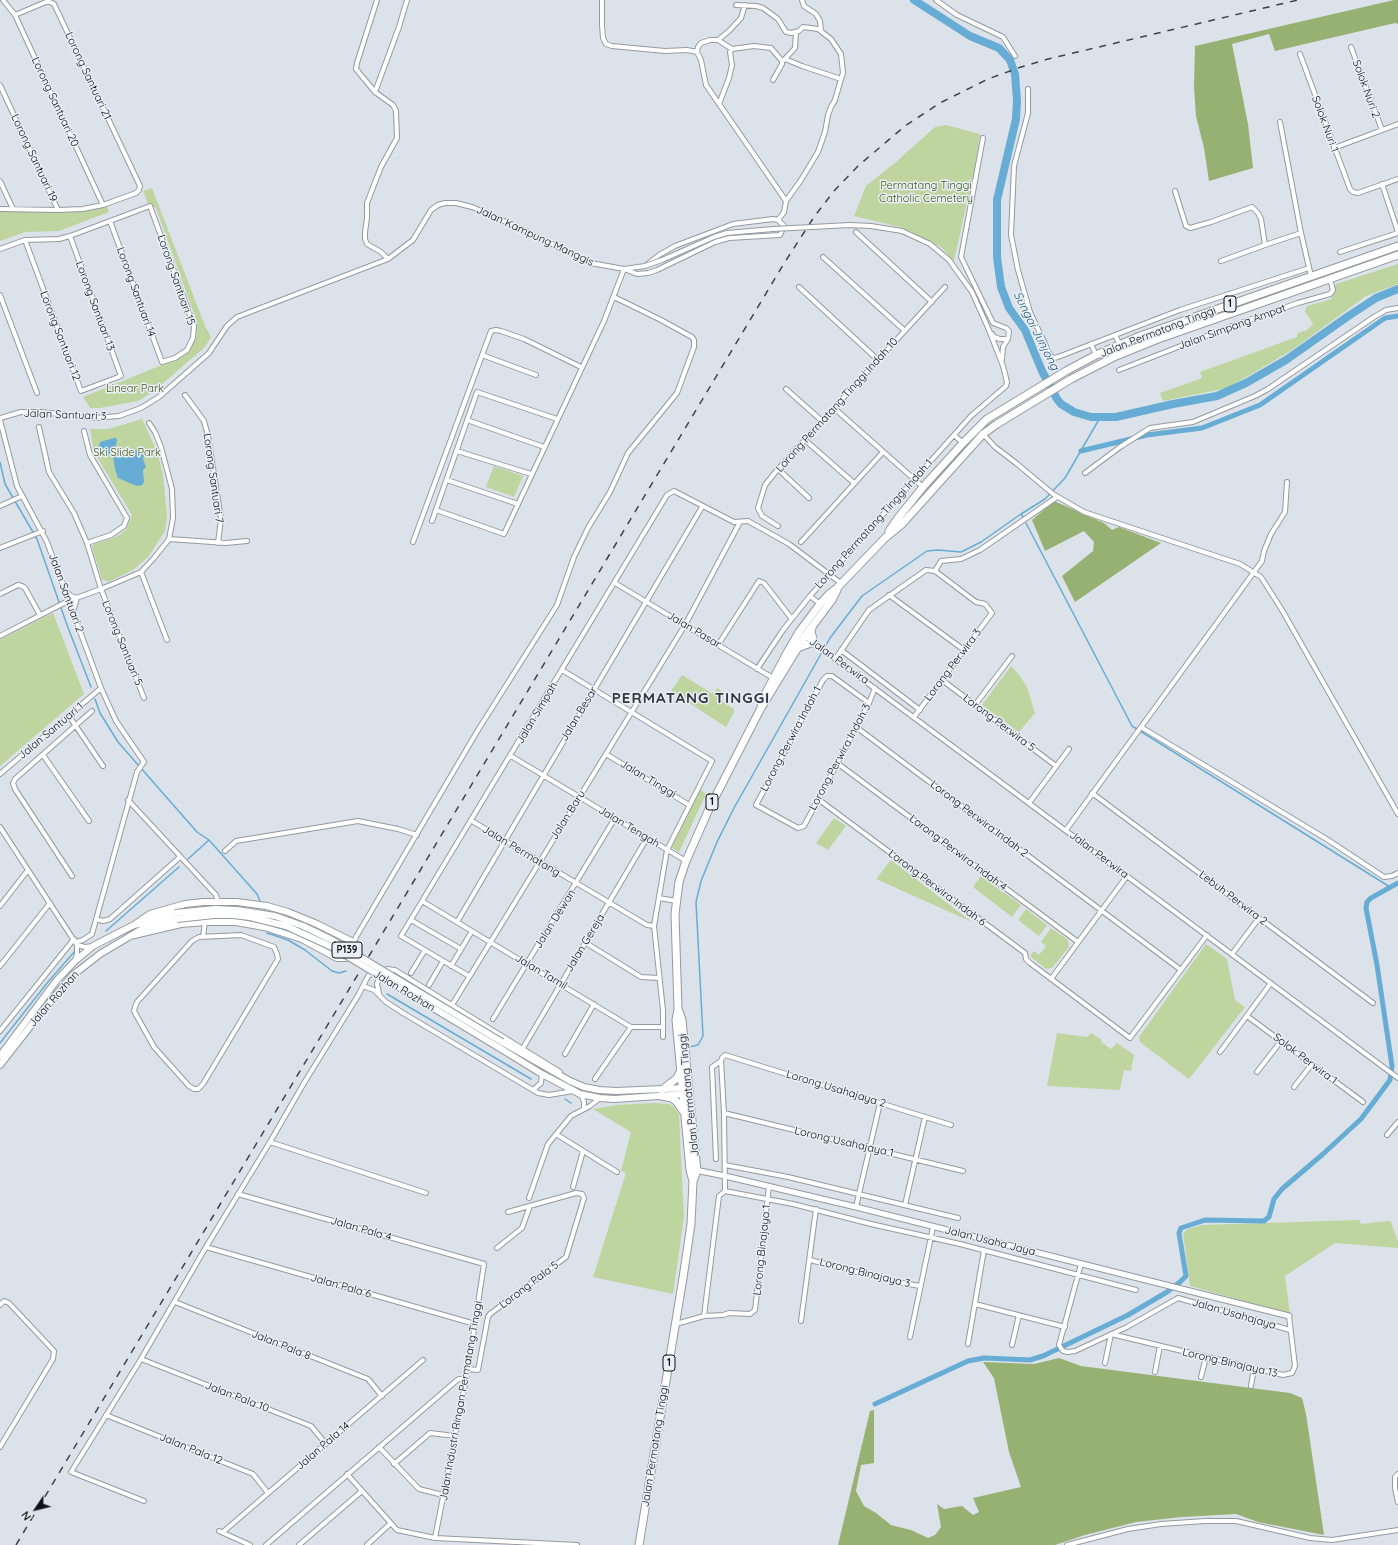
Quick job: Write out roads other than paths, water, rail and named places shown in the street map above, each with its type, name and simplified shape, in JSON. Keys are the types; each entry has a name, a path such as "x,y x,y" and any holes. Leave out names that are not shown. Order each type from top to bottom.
{"highway":[{"name":"Jalan Permatang Tinggi","path":"885,538 898,518 923,487 987,419 1066,371 1096,355 1140,336 1398,246"},
{"name":"Jalan Permatang Tinggi","path":"761,708 762,700 773,678 820,604 829,594 840,586 885,538 902,524 983,434 1071,379 1116,356 1158,339 1398,255"},
{"path":"923,487 929,489 935,487"},
{"name":"Jalan Permatang Tinggi","path":"694,1170 685,1115 686,1091 681,1070 676,1020 678,1009 676,901 679,882 686,861 709,809 761,708 797,648 802,634 812,625 832,600 840,586"},
{"path":"797,648 816,644 811,632 812,625"},
{"name":"Jalan Permatang Tinggi","path":"639,1545 691,1224 694,1170 686,1091 682,1020 678,1009"},
{"path":"681,1070 677,1078 661,1093 677,1102 685,1115"}],"main road":[{"path":"130,936 181,924 236,922 264,927 302,939 336,958 341,959 349,956 353,950 351,941 347,938 288,912 267,906 237,902 197,902 168,908 150,914 134,925"},
{"name":"Jalan Rozhan","path":"0,1056 57,980 75,961 93,946 134,925 215,909 237,910 275,916 303,926 339,944 500,1045 542,1074 580,1094 614,1099 686,1091"},
{"name":"Jalan Rozhan","path":"0,1065 73,975 100,954 142,929 176,916"},
{"name":"Jalan Rozhan","path":"500,1045 570,1082 599,1090 661,1093"}],"street":[{"name":"Lorong Santuari 20","path":"3,0 15,15 103,205"},
{"path":"377,0 356,69 375,92 393,105 396,111 398,131 393,147 381,167 367,203 365,239 367,244 381,252 388,259"},
{"path":"375,92 397,33 407,0"},
{"path":"602,0 603,38 606,44 612,46 665,51 687,50 697,52"},
{"path":"802,0 804,6 816,14 820,21 821,31"},
{"path":"936,0 957,15 1003,37 1015,56"},
{"name":"Lorong Santuari 21","path":"15,15 46,2 54,4 140,186 136,193 103,205"},
{"path":"644,266 675,246 733,224 778,220 784,212 786,201 818,152 825,132 829,111 835,100 841,79 841,54 831,39 818,29 803,27 796,32 786,32 778,19 763,8 736,5"},
{"path":"718,40 741,18 745,6"},
{"path":"773,80 783,60 795,48 796,32"},
{"path":"697,52 701,43 710,40 718,40 732,49 754,46 771,48 783,60 841,79"},
{"name":"Solok Nuri 2","path":"1351,47 1382,130"},
{"path":"719,104 732,65 730,52 732,49"},
{"path":"697,52 701,60 706,85 786,201"},
{"name":"Solok Nuri 1","path":"1300,54 1350,189 1353,192 1358,193 1382,184"},
{"name":"Lorong Santuari 19","path":"0,84 58,210"},
{"path":"1028,89 1028,113 1014,166 1011,235 1018,270 1030,312 1051,357 1058,357 1200,304 1309,268"},
{"path":"1280,122 1301,234 1311,276"},
{"path":"1334,148 1398,124"},
{"path":"983,138 961,257 993,323 1006,328 1009,331 1008,340 1003,347 1001,356 1003,366"},
{"path":"1340,252 1398,233 1382,184 1398,179"},
{"path":"0,181 13,209"},
{"path":"1175,191 1186,226 1190,228 1206,224 1252,207 1261,219 1265,245"},
{"name":"Jalan Kampung Manggis","path":"221,336 227,326 237,317 388,259 413,240 431,210 438,205 445,203 456,203 472,207 513,225 591,264 624,269 644,266 662,260 714,237 727,233 844,225 871,226 902,230 930,244 949,260 959,272 972,292 1003,366 1007,382 1002,391"},
{"path":"0,209 58,210 82,209 103,205"},
{"name":"Lorong Santuari 15","path":"110,221 150,206 194,326 193,338 187,350 175,358 162,362"},
{"path":"436,510 504,534 614,297 624,269 637,274 648,272 657,270 696,250 729,238 780,235 784,226 778,220"},
{"path":"0,249 25,240 59,240 110,221"},
{"name":"Lorong Santuari 14","path":"110,221 162,362"},
{"path":"856,232 932,302"},
{"path":"1221,261 1301,234"},
{"name":"Lorong Santuari 13","path":"70,236 121,376"},
{"name":"Lorong Santuari 12","path":"25,240 81,391 121,376"},
{"path":"824,258 905,331"},
{"name":"Jalan Simpang Ampat","path":"1119,370 1232,326 1298,303 1330,294 1333,290 1330,279"},
{"name":"Lorong Permatang Tinggi Indah 10","path":"778,526 762,516 758,508 765,485 945,287"},
{"path":"799,288 878,360"},
{"path":"0,296 37,393"},
{"path":"353,946 356,936 478,730 557,605 574,557 588,528 610,492 628,453 677,393 694,347 694,340 692,337 662,320 614,297"},
{"path":"1085,473 1120,447 1150,428 1193,422 1255,396 1268,389 1374,317 1386,310 1398,308"},
{"path":"414,542 491,331 496,330 524,339 582,367"},
{"path":"989,330 994,337 1000,340 1008,340"},
{"path":"1114,335 1120,345"},
{"name":"Jalan Santuari 3","path":"0,419 21,412 41,412 95,418 119,416 141,408 159,397 209,353 221,336"},
{"path":"995,345 1008,340"},
{"path":"1091,344 1096,355"},
{"path":"482,356 536,375"},
{"path":"786,389 822,421"},
{"name":"Lorong Permatang Tinggi Indah 1","path":"757,668 791,618 829,574 971,416 1002,391"},
{"path":"432,521 477,392 557,419"},
{"name":"Lorong Santuari 7","path":"185,395 204,421 208,436 221,519 218,543"},
{"path":"834,408 923,487"},
{"name":"Jalan Santuari 2","path":"0,419 20,497 41,531 116,721 143,764 137,772 128,800"},
{"path":"468,420 544,447"},
{"path":"0,636 59,605 141,572 169,539 173,518 172,489 161,447 155,432 149,423"},
{"name":"Lorong Santuari 5","path":"39,427 49,472 74,513 87,543 101,589 144,698"},
{"path":"84,431 90,455 127,518 124,526 112,535 87,543"},
{"path":"983,434 995,447 1012,459 1048,490 1084,512 1240,564 1261,576 1282,610 1398,814"},
{"path":"954,435 963,443"},
{"path":"805,440 854,483"},
{"path":"457,450 532,474"},
{"path":"801,542 883,452"},
{"path":"778,469 809,498"},
{"path":"447,480 518,504"},
{"path":"1066,830 1262,561 1264,551 1271,534 1285,512 1287,482"},
{"name":"Jalan Simpah","path":"425,950 401,936 472,821 667,495 674,491 702,507"},
{"path":"836,658 869,610 889,595 921,572 929,569 935,571 941,562 961,559 980,550 1055,495"},
{"path":"0,506 20,497"},
{"path":"702,507 734,522 748,521 789,544 829,574 840,586"},
{"name":"Jalan Besar","path":"457,922 702,507"},
{"path":"685,625 740,522"},
{"path":"0,548 41,531"},
{"path":"169,539 218,543 234,543 247,540"},
{"name":"Lorong Perwira 3","path":"914,717 992,613 985,604 976,602 935,571"},
{"path":"141,572 167,640"},
{"name":"Jalan Pasar","path":"614,582 773,678"},
{"path":"718,645 759,582 764,583 791,618"},
{"path":"0,594 18,584 22,586 25,588 40,615"},
{"path":"64,590 77,598"},
{"path":"889,595 964,650"},
{"path":"810,596 820,604"},
{"path":"72,612 77,598"},
{"name":"Jalan Baru","path":"452,1005 685,625"},
{"name":"Jalan Perwira","path":"802,634 1398,1078"},
{"path":"841,650 920,710"},
{"path":"975,705 1012,656"},
{"path":"562,670 712,761 667,850 654,926 660,978 663,1037"},
{"name":"Lorong Perwira Indah 1","path":"804,826 798,828 756,805 823,680 827,676 832,676 869,703"},
{"name":"Lorong Perwira 5","path":"942,680 1056,766"},
{"name":"Jalan Santuari 1","path":"0,774 102,688"},
{"name":"Lorong Perwira Indah 3","path":"804,826 869,703 875,688"},
{"path":"72,876 13,786 13,783 15,779 92,711"},
{"path":"69,716 103,766"},
{"name":"Lorong Perwira Indah 2","path":"856,727 1181,970"},
{"path":"1141,727 1328,840 1384,877 1392,876 1398,872"},
{"path":"1029,803 1069,749"},
{"name":"Jalan Tinggi","path":"606,754 690,805"},
{"path":"43,755 89,821"},
{"name":"Jalan Tengah","path":"511,756 686,861"},
{"name":"Lorong Perwira Indah 4","path":"837,763 1078,942"},
{"name":"Lebuh Perwira 2","path":"1092,793 1373,1003"},
{"name":"Lorong Perwira Indah 6","path":"818,799 1025,953 1026,959 1030,963 1130,1038 1181,970"},
{"path":"128,800 216,895 218,902"},
{"path":"76,942 83,940 92,934 128,800"},
{"name":"Jalan Dewan","path":"493,1019 615,818"},
{"path":"225,851 236,841 358,821 398,829 417,835"},
{"name":"Jalan Permatang","path":"472,821 646,925 654,926"},
{"path":"0,827 76,942 85,947 93,946"},
{"path":"0,837 4,833"},
{"name":"Jalan Gereja","path":"523,1048 647,838"},
{"path":"96,919 103,921 110,919 180,857"},
{"path":"0,906 28,870"},
{"path":"1051,980 1127,876"},
{"path":"660,898 676,901"},
{"name":"Jalan Tamil","path":"422,901 631,1027"},
{"path":"0,966 50,903"},
{"path":"1232,954 1259,918"},
{"path":"411,920 461,949"},
{"path":"203,937 205,922"},
{"path":"451,966 472,931"},
{"path":"241,935 250,937 274,947 278,959 203,1084 198,1089 194,1089 189,1086 154,1047 134,1011 137,1002 192,941 203,937 241,935"},
{"path":"1181,970 1207,935"},
{"path":"75,961 77,954 76,942"},
{"name":"Jalan Rozhan","path":"0,1031 76,942"},
{"path":"586,943 640,977 660,978"},
{"path":"411,973 425,950 469,976"},
{"path":"429,985 444,961"},
{"path":"144,1501 71,1472 141,1359 206,1247 369,975 383,972 387,969 395,970 584,1086"},
{"path":"379,993 377,984 383,972"},
{"path":"1220,1052 1271,983"},
{"path":"363,986 377,984"},
{"path":"363,986 371,988 379,993 386,1002 403,1013 533,1090 543,1095 573,1091"},
{"path":"565,1054 594,1004"},
{"name":"Solok Perwira 1","path":"1247,1016 1363,1102"},
{"path":"595,1079 631,1027 663,1027"},
{"path":"1257,1072 1281,1041"},
{"name":"Lorong Usahajaya 2","path":"721,1059 726,1055 951,1125"},
{"path":"675,1324 704,1316 719,1196 725,1191 726,1176 721,1059"},
{"path":"716,1159 712,1067 721,1059"},
{"path":"1294,1087 1312,1064"},
{"path":"533,1090 541,1083 542,1074"},
{"path":"580,1094 584,1102 584,1109"},
{"path":"529,1198 548,1144 571,1116 600,1098"},
{"path":"856,1207 880,1103"},
{"name":"Lorong Usahajaya 1","path":"724,1113 963,1171"},
{"path":"905,1205 925,1117"},
{"path":"1387,1135 1396,1127 1398,1122"},
{"path":"556,1134 617,1172"},
{"path":"716,1138 725,1139"},
{"path":"270,1142 426,1193"},
{"path":"573,1187 583,1151"},
{"name":"Jalan Usaha Jaya","path":"725,1165 859,1193 958,1218"},
{"name":"Jalan Usaha Jaya","path":"694,1170 726,1176 856,1207 1289,1316"},
{"name":"Lorong Binajaya 1","path":"704,1316 723,1315 729,1313 753,1314 755,1310 769,1186"},
{"name":"Jalan Usaha Jaya","path":"725,1191 816,1209 871,1224 931,1237 1079,1274 1136,1290"},
{"name":"Lorong Pala 5","path":"468,1369 478,1370 488,1317 490,1314 566,1257 584,1198 582,1194 576,1193 508,1212"},
{"name":"Jalan Pala 4","path":"238,1194 484,1264"},
{"path":"497,1248 522,1228 530,1206"},
{"path":"801,1322 816,1209"},
{"path":"910,1337 933,1227"},
{"name":"Jalan Pala 6","path":"206,1247 476,1324"},
{"path":"968,1344 984,1250"},
{"name":"Lorong Binajaya 3","path":"810,1260 920,1286"},
{"name":"Jalan Industri Ringan Permatang Tinggi","path":"435,1538 468,1369 484,1264"},
{"path":"1081,1264 1059,1345 1063,1351 1075,1351 1111,1334"},
{"name":"Jalan Usahajaya","path":"1111,1334 1178,1298 1290,1330"},
{"path":"0,1305 4,1302 9,1303 54,1351 53,1359 0,1447"},
{"name":"Jalan Pala 8","path":"175,1302 368,1379 382,1396"},
{"path":"975,1304 1065,1327"},
{"path":"1012,1345 1019,1315"},
{"name":"Lorong Binajaya 13","path":"1111,1334 1283,1375 1292,1373 1295,1366 1289,1316"},
{"path":"1105,1363 1111,1334"},
{"path":"1155,1372 1160,1346"},
{"path":"1201,1377 1206,1357"},
{"name":"Jalan Pala 10","path":"141,1359 311,1426 326,1444"},
{"name":"Jalan Pala 14","path":"250,1545 221,1531 326,1444 423,1360"},
{"path":"1251,1386 1254,1368"},
{"path":"266,1545 456,1381 459,1379 466,1379"},
{"name":"Jalan Pala 12","path":"106,1415 254,1474 268,1493"},
{"path":"394,1464 430,1434 454,1436"},
{"path":"379,1447 419,1489 443,1495"},
{"path":"347,1474 397,1530 435,1538 577,1545"},
{"path":"1398,1474 1395,1477 1395,1488 1398,1502"},
{"path":"299,1545 362,1491"},
{"path":"1067,1545 1128,1529 1161,1524 1205,1521 1236,1521 1310,1538 1332,1540 1398,1530"},
{"path":"367,1545 391,1523"}],"water":[{"path":"114,438 117,440 115,449 122,454 128,455 136,450 145,453 143,459 146,467 143,470 144,482 142,485 134,485 118,478 113,457 101,451 99,448 100,442"}],"waterway":[{"name":"Sungai Junjong","path":"914,0 970,36 999,48 1010,60 1015,74 1017,100 1016,119 997,200 997,257 1001,287 1009,308 1025,330 1042,371 1057,399 1061,404 1074,412 1091,417 1116,417 1217,396 1246,383 1286,360 1376,298 1398,289"},
{"path":"1081,451 1147,435 1202,428 1260,405 1385,318 1398,316"},
{"path":"689,1047 698,1045 703,1036 696,902 701,881 717,842 734,808 830,638 862,596 927,551 938,550 961,552 981,542 1045,499 1065,478 1101,416"},
{"path":"0,462 5,484 37,539 67,625 91,687"},
{"path":"1026,523 1132,726 1390,887"},
{"path":"95,699 100,713 118,742 197,832 209,840 257,894 260,901"},
{"path":"188,859 209,840"},
{"path":"106,931 179,867"},
{"path":"875,1404 968,1361 984,1358 1030,1360 1043,1356 1128,1315 1167,1292 1180,1282 1186,1276 1179,1233 1181,1228 1205,1220 1264,1221 1269,1217 1274,1199 1282,1189 1361,1119 1390,1080 1392,1066 1377,965 1366,908 1367,902 1371,898 1398,883"},
{"path":"267,933 288,940 305,950 332,971 339,973 346,971"},
{"path":"0,1043 48,982 75,951"},
{"path":"387,994 531,1079"},
{"path":"565,1099 571,1103"}],"railway":[{"path":"16,1545 783,265 814,217 834,191 858,166 905,126 940,103 988,79 1048,59 1298,0"}],"district":[{"name":"PERMATANG TINGGI","path":"691,698"}],"park label":[{"name":"Permatang Tinggi Catholic Cemetery","path":"926,192"},
{"name":"Linear Park","path":"135,389"},
{"name":"Ski Slide Park","path":"127,453"}]}
